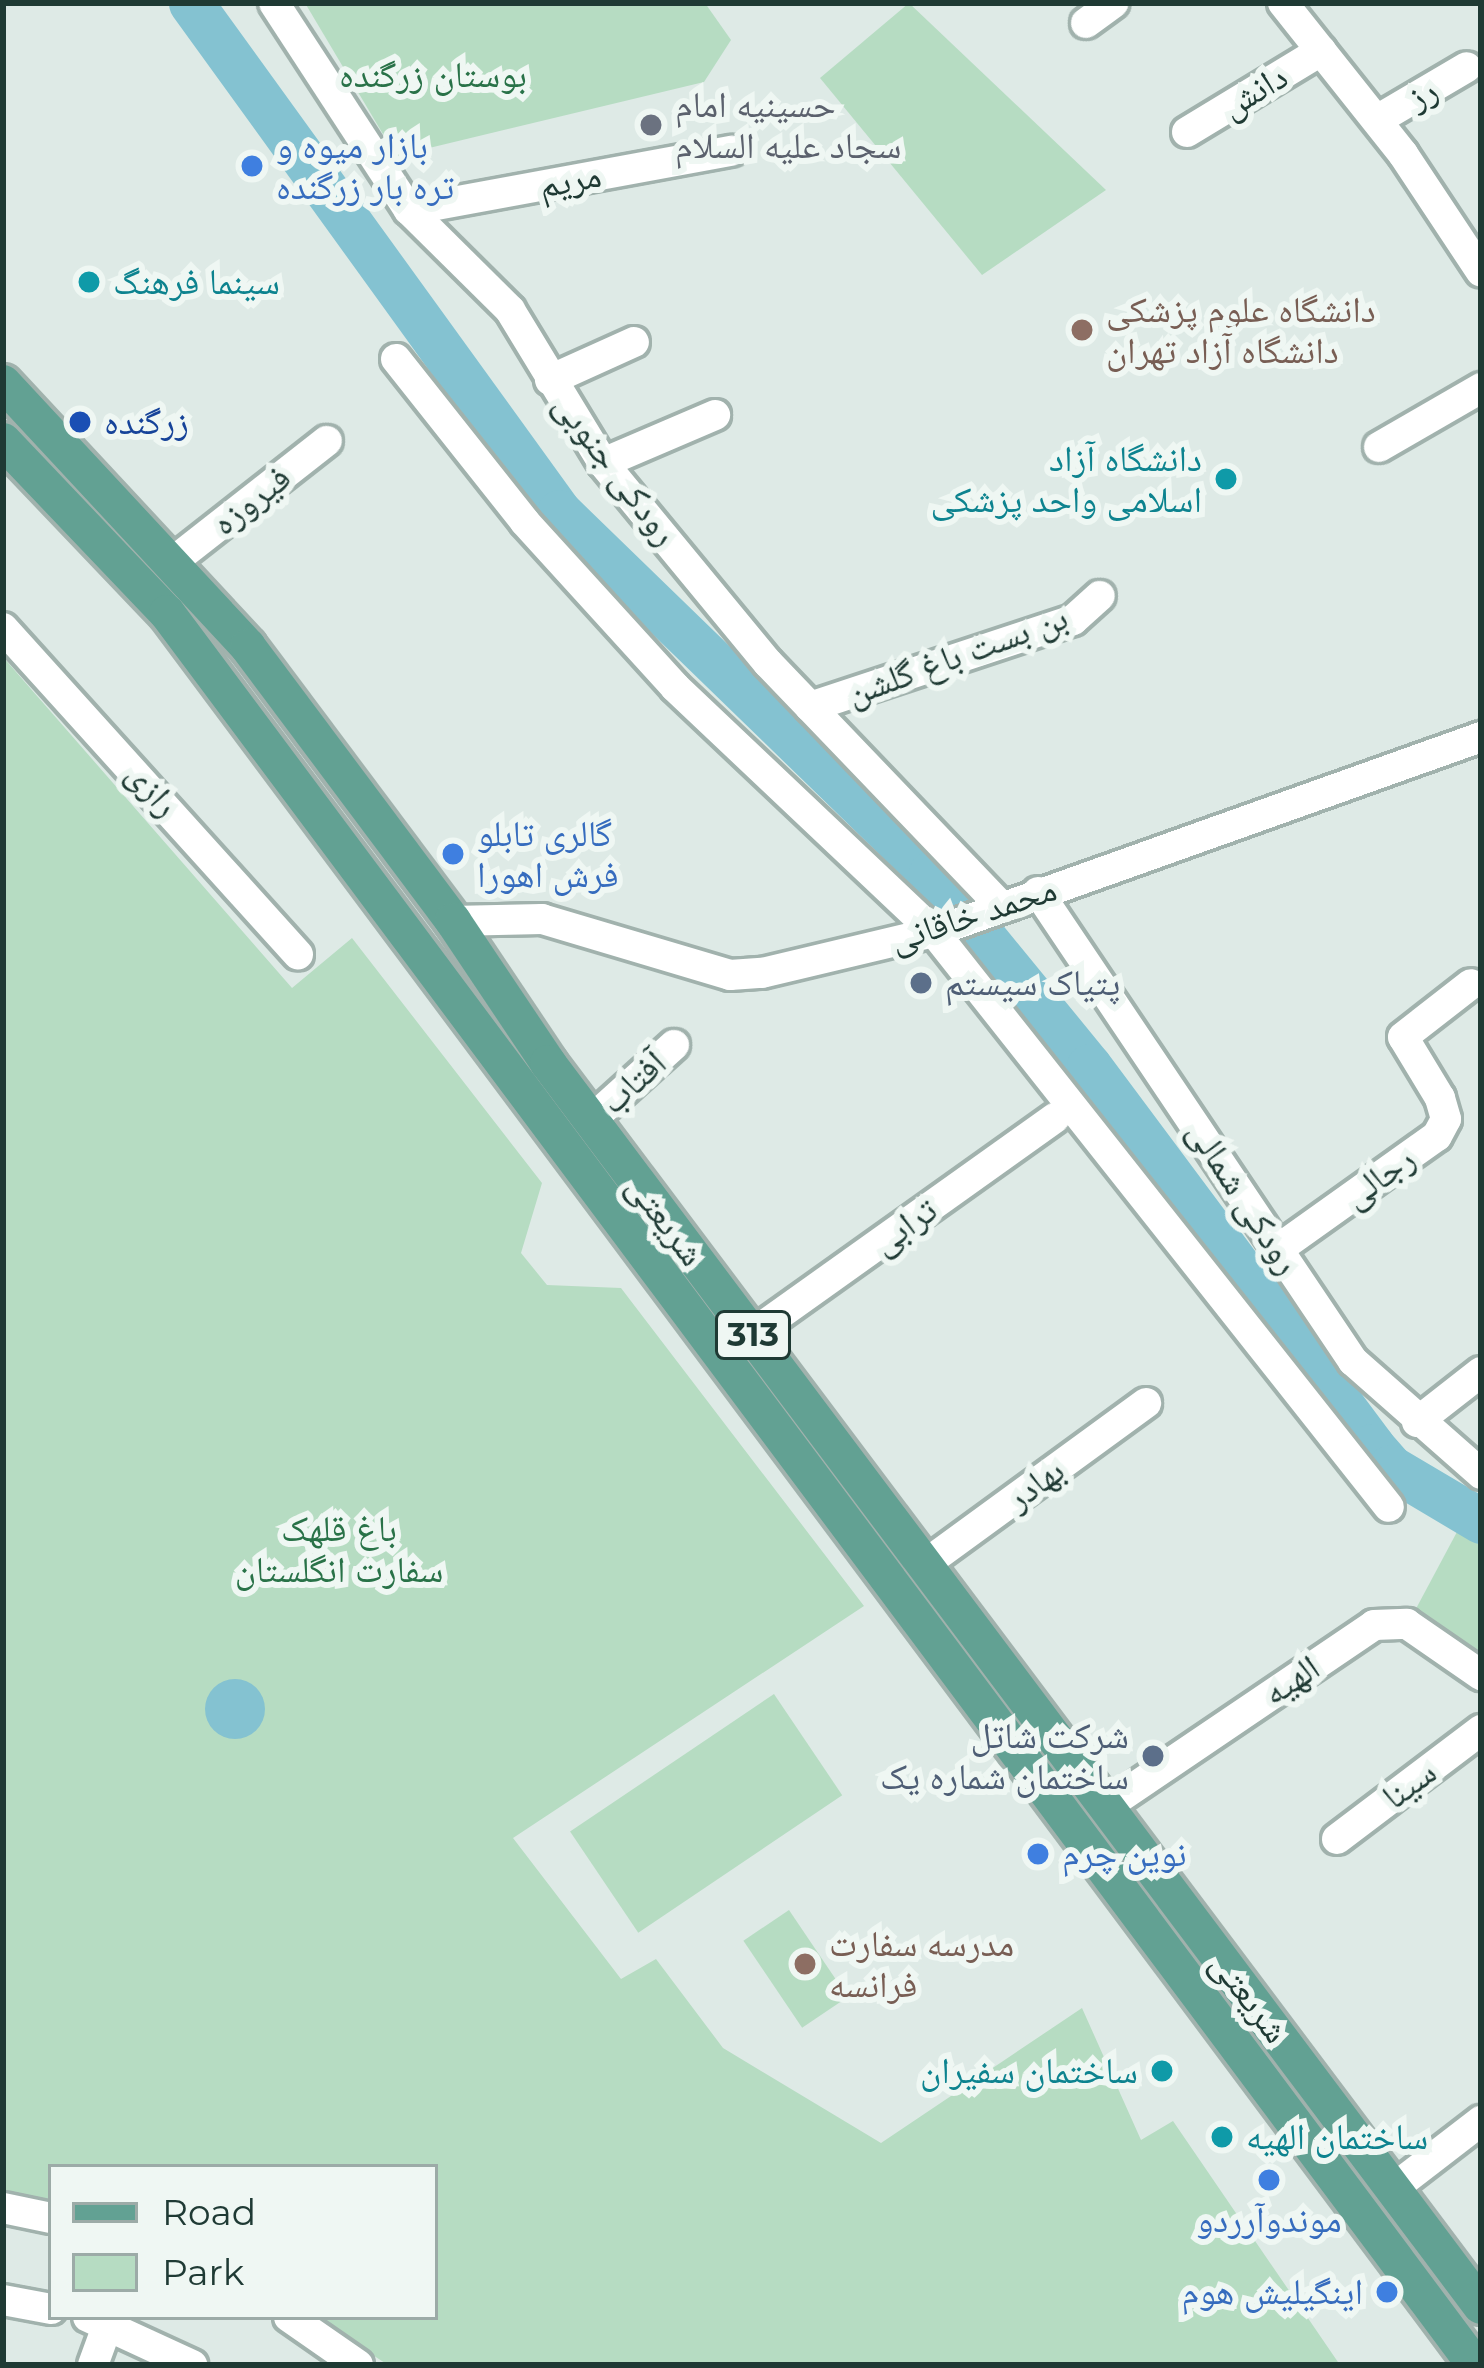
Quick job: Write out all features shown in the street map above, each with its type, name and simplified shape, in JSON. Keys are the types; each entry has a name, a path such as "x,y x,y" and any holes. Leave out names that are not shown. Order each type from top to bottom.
{"main road":[{"name":"شریعتی","path":"3,383 175,560 453,921 591,1120 1481,2306"},
{"name":"شریعتی","path":"3,441 167,614 410,936 531,1109 1475,2365"},
{"path":"410,936 453,921"}],"street":[{"name":"رودکی جنوبی","path":"274,3 409,210 496,293 603,463 810,707 1000,905"},
{"path":"1087,23 1114,3"},
{"path":"1282,3 1377,120 1481,272"},
{"name":"دانش","path":"1187,131 1321,51"},
{"name":"رز","path":"1377,120 1467,67"},
{"name":"مریم","path":"409,210 732,151"},
{"path":"550,380 634,342"},
{"path":"396,358 525,522 675,687 934,932"},
{"path":"1379,447 1481,388"},
{"path":"603,463 715,415"},
{"name":"فیروزه","path":"175,560 327,441"},
{"name":"بن بست باغ گلشن","path":"810,707 1073,620 1100,596"},
{"name":"رازی","path":"3,628 298,955"},
{"name":"محمد خاقانی","path":"453,921 542,919 730,975 934,932 1481,737"},
{"name":"رودکی شمالی","path":"1038,892 1353,1361 1481,1474"},
{"name":"رودکی شمالی","path":"934,932 1389,1507"},
{"name":"رجالی","path":"1277,1250 1437,1136 1446,1119 1440,1098 1403,1037 1471,984"},
{"name":"آفتاب","path":"591,1120 674,1045"},
{"name":"ترابی","path":"752,1334 1055,1118"},
{"path":"1418,1422 1481,1372"},
{"name":"بهادر","path":"925,1564 1146,1402"},
{"name":"الهیه","path":"1107,1805 1374,1625 1406,1624 1481,1676"},
{"name":"سینا","path":"1337,1839 1481,1730"},
{"path":"1394,2188 1481,2121"},
{"path":"3,2208 48,2217"},
{"path":"3,2300 48,2308"},
{"path":"93,2365 98,2320"},
{"path":"100,2320 192,2365"},
{"path":"293,2320 358,2365"}],"green space":[{"name":"بوستان زرگنده","path":"305,3 705,3 731,40 704,82 396,156"},
{"path":"909,3 1106,190 982,275 820,78"},
{"name":"باغ قلهک سفارت انگلستان","path":"3,657 292,988 352,938 542,1183 521,1253 547,1285 621,1288 864,1606 513,1838 621,1979 656,1959 723,2048 881,2143 1082,2008 1141,2140 1173,2121 1340,2365 388,2365 320,2320 438,2320 438,2164 48,2164 48,2204 3,2195"},
{"path":"1458,1530 1481,1546 1481,1668 1411,1618"},
{"path":"774,1694 842,1795 638,1933 570,1832"},
{"path":"789,1910 848,1997 802,2028 743,1941"}],"water":[{"path":"235,1679 256,1688 265,1709 256,1730 235,1739 214,1730 205,1709 214,1688"}],"waterway":[{"path":"191,3 559,512 931,873 1089,1066 1372,1446 1390,1467 1481,1521"}],"place":[{"name":"حسینیه امام سجاد علیه السلام","path":"651,125"},
{"name":"بازار میوه و تره بار زرگنده","path":"252,166"},
{"name":"سینما فرهنگ","path":"89,282"},
{"name":"دانشگاه علوم پزشکی دانشگاه آزاد تهران","path":"1082,330"},
{"name":"زرگنده","path":"80,422"},
{"name":"دانشگاه آزاد اسلامی واحد پزشکی","path":"1226,479"},
{"name":"گالری تابلو فرش اهورا","path":"453,854"},
{"name":"پتیاک سیستم","path":"921,983"},
{"name":"شرکت شاتل ساختمان شماره یک","path":"1153,1756"},
{"name":"نوین چرم","path":"1038,1854"},
{"name":"مدرسه سفارت فرانسه","path":"805,1964"},
{"name":"ساختمان سفیران","path":"1162,2071"},
{"name":"ساختمان الهیه","path":"1222,2137"},
{"name":"موندوآرردو","path":"1269,2180"},
{"name":"اینگیلیش هوم","path":"1387,2292"}]}
